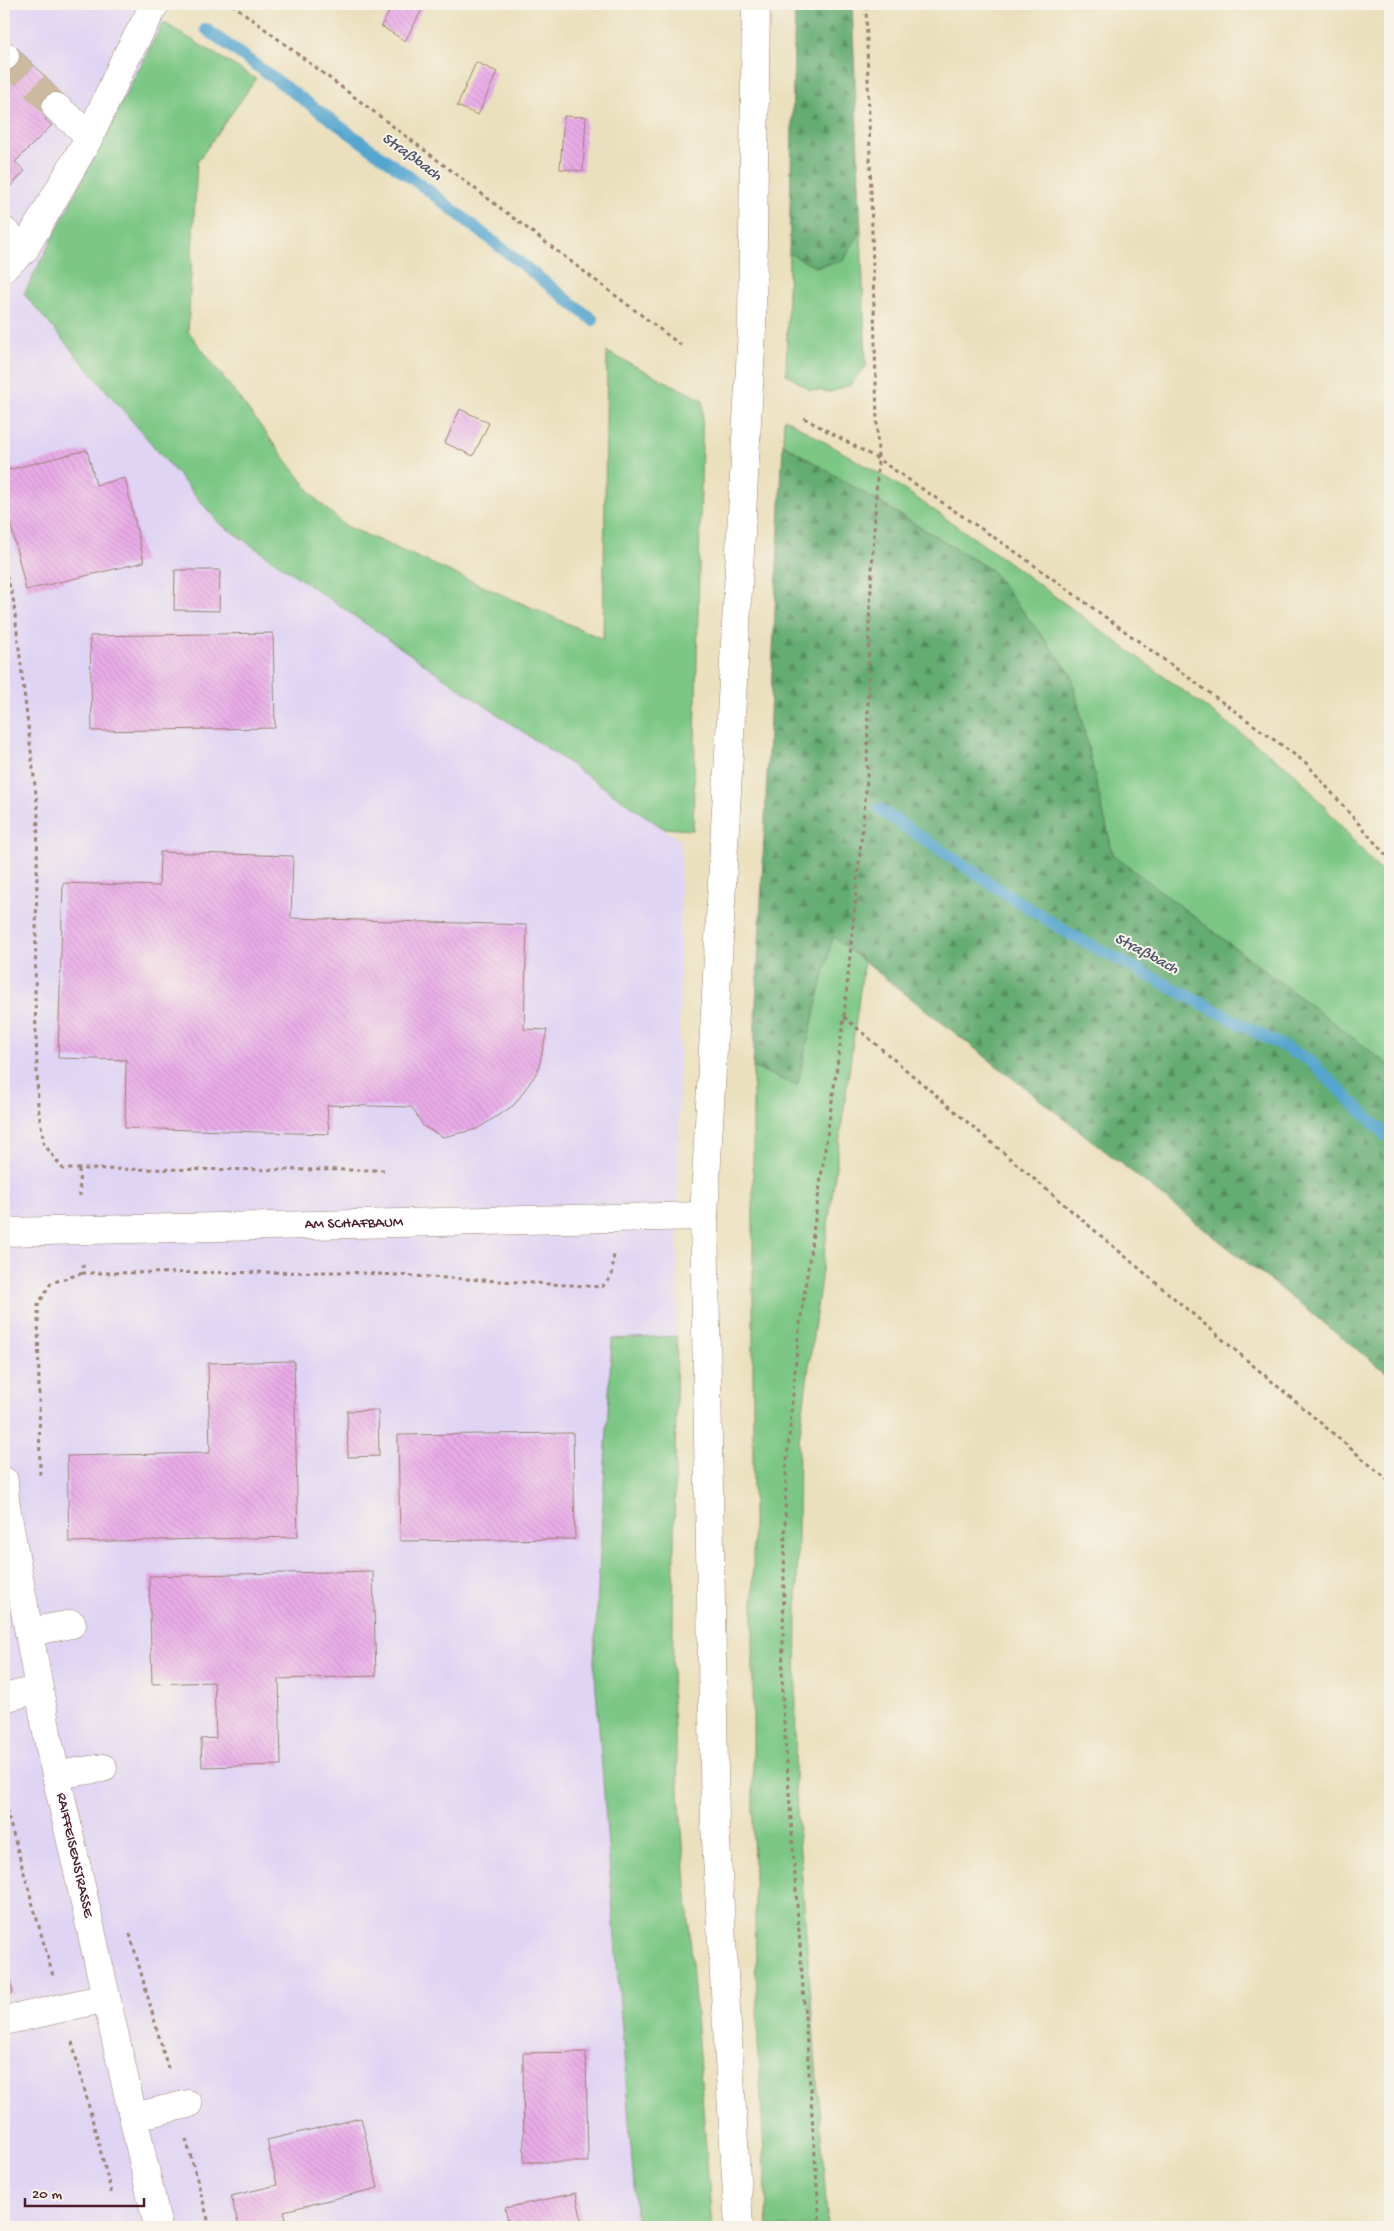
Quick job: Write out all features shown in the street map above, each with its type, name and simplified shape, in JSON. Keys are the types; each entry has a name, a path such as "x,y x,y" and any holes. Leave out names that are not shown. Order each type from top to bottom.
{"main road":[{"path":"14,259 90,136 124,61 154,4"},
{"path":"740,2227 715,1824 704,1216 752,329 756,4"},
{"path":"56,107 90,136"},
{"path":"4,231 14,259"},
{"name":"AM SCHAFBAUM","path":"4,1232 704,1216"},
{"name":"RAIFFEISENSTRASSE","path":"4,1494 56,1775 158,2227"},
{"path":"29,1632 72,1624"},
{"path":"4,1698 39,1689"},
{"path":"56,1775 103,1768"},
{"path":"4,2021 106,1998"},
{"path":"133,2117 188,2104"}],"path":[{"path":"232,4 682,346"},
{"path":"820,2227 782,1694 786,1470 798,1338 844,1017 867,780 869,624 878,458 866,4"},
{"path":"804,418 878,458 1020,555 1306,763 1390,860"},
{"path":"4,568 13,597 38,811 35,996 38,1106 44,1144 63,1169 384,1170"},
{"path":"844,1017 1390,1482"},
{"path":"79,1169 84,1273 345,1272 602,1287 612,1276 616,1218"}],"shaded area":[{"path":"4,4 171,4 24,294 219,523 681,841 677,1336 612,1340 594,1662 637,2227 4,2227"}],"green space":[{"path":"795,4 852,4 861,231 843,261 815,267 789,253"},
{"path":"163,22 256,79 197,162 188,331 316,499 344,525 603,639 607,352 703,400 693,830 663,828 219,523 24,294"},
{"path":"861,231 866,366 850,385 831,392 810,390 786,374 789,253 815,267 843,261"},
{"path":"784,418 895,483 1011,564 1295,773 1390,882 1390,1066 1113,855 1071,674 991,570 783,444"},
{"path":"783,444 991,570 1071,674 1113,855 1390,1066 1390,1375 833,937 797,1086 753,1067"},
{"path":"832,936 864,961 799,1440 795,1784 828,2227 768,2227 758,2043 753,1833 753,1067 797,1086"},
{"path":"677,1336 672,1698 712,2227 637,2227 594,1662 612,1339"}],"building":[{"path":"394,4 425,4 405,41 381,26"},
{"path":"15,46 66,98 45,119 52,125 15,162 25,171 4,193 4,58"},
{"path":"476,62 497,72 478,115 457,106"},
{"path":"564,116 586,117 583,171 560,169"},
{"path":"460,409 489,423 473,456 445,443"},
{"path":"87,450 96,485 125,478 144,562 26,590 4,496 4,471"},
{"path":"175,570 220,570 219,611 174,610"},
{"path":"273,633 275,728 92,731 90,636"},
{"path":"160,852 293,856 291,918 527,925 524,1029 547,1030 538,1071 514,1105 477,1129 443,1137 423,1126 412,1107 327,1105 329,1134 125,1128 126,1060 58,1058 63,883 159,886"},
{"path":"294,1361 298,1537 69,1542 67,1456 210,1453 208,1363"},
{"path":"378,1410 379,1456 348,1457 347,1411"},
{"path":"573,1433 575,1539 400,1541 398,1435"},
{"path":"373,1571 376,1676 279,1679 281,1765 202,1767 201,1739 216,1738 214,1682 152,1684 149,1576"},
{"path":"4,1956 13,1993 4,1995"},
{"path":"586,2052 588,2162 524,2162 523,2053"},
{"path":"361,2118 378,2188 284,2211 286,2219 250,2227 239,2227 231,2196 277,2185 267,2140"},
{"path":"576,2193 583,2227 509,2227 505,2208"}],"waterway":[{"name":"Straßbach","path":"206,29 429,191 593,320"},
{"name":"Straßbach","path":"879,809 1070,934 1309,1060 1390,1139"}],"tunnel":[{"path":"5,56 56,107"}]}
